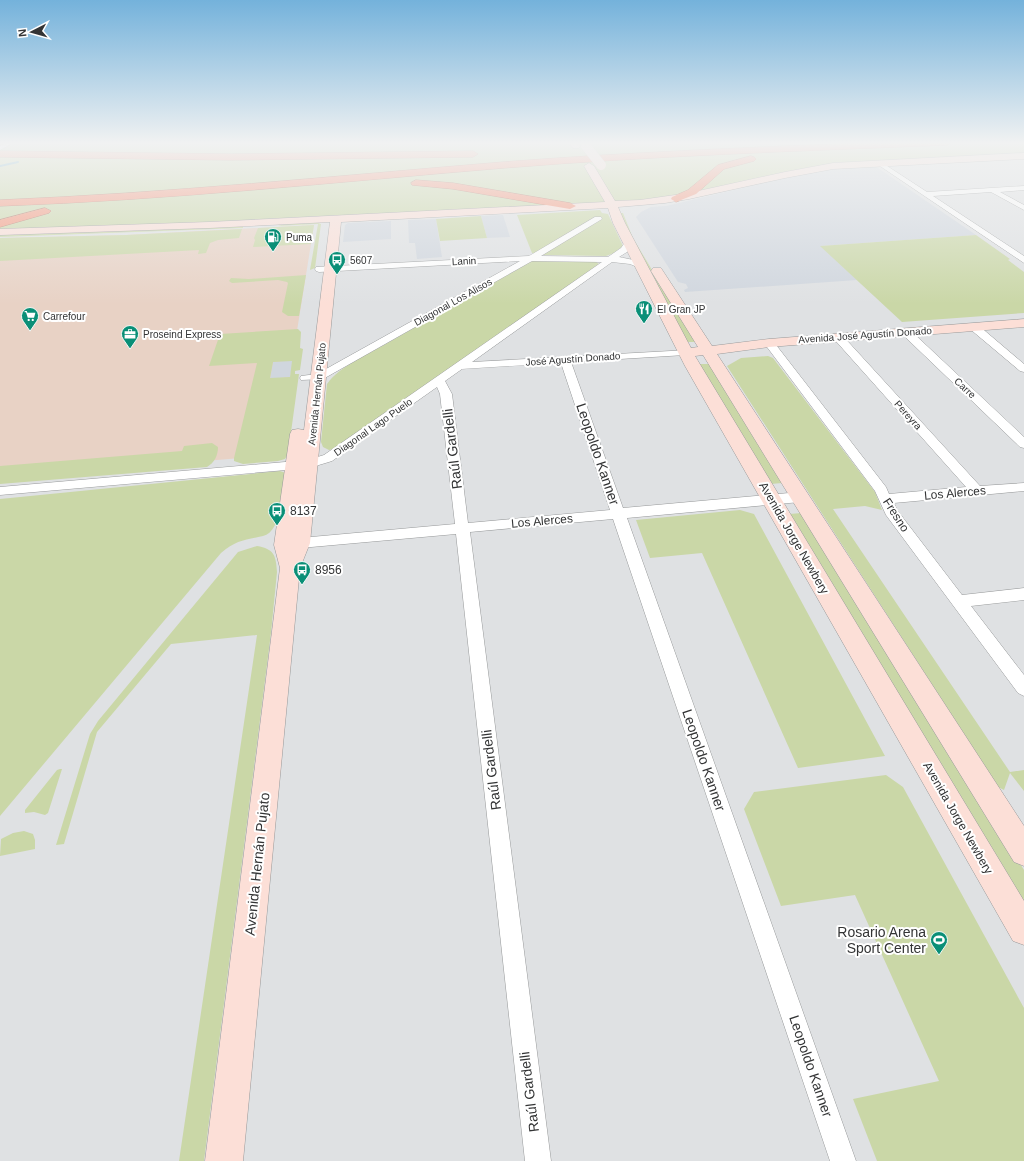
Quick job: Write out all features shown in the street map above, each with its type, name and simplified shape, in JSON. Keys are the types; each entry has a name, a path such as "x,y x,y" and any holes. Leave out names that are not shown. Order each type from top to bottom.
{"highway":[{"path":"0,204 139,196"},
{"path":"0,224 22,217 64,208 172,196"},
{"path":"511,196 570,206"},
{"path":"676,199 682,196"},
{"path":"0,229 22,217"}],"main road":[{"name":"Avenida Jorge Newbery","path":"612,196 1024,852"},
{"name":"Avenida Jorge Newbery","path":"618,196 618,204 629,243 686,352 771,500 1024,930"},
{"path":"0,232 98,230 331,219 618,204 676,199 689,196"},
{"name":"Avenida Hernán Pujato","path":"224,1161 331,219"},
{"name":"Avenida José Agustín Donado","path":"979,331 1024,323"},
{"name":"Avenida José Agustín Donado","path":"686,352 708,351 726,354 773,347 911,336 979,331 1024,332"}],"street":[{"path":"928,196 1024,260"},
{"path":"1003,196 1024,208"},
{"name":"Diagonal Los Alisos","path":"312,378 533,257 598,219"},
{"name":"Diagonal Lago Puelo","path":"0,491 302,465 328,458 604,265 609,259 622,252 629,243"},
{"name":"Lanin","path":"325,269 533,257 609,259"},
{"path":"609,259 626,261 642,266"},
{"path":"979,331 1024,369"},
{"name":"Carre","path":"911,336 1024,444"},
{"name":"Pereyra","path":"842,342 978,492"},
{"name":"Fresno","path":"773,347 881,490 891,512 1024,688"},
{"name":"José Agustín Donado","path":"461,366 686,352"},
{"name":"Leopoldo Kanner","path":"565,360 843,1161"},
{"name":"Raúl Gardelli","path":"439,381 446,394 538,1161"},
{"name":"Los Alerces","path":"885,499 1024,487"},
{"name":"Los Alerces","path":"292,552 462,528 800,497"},
{"path":"959,601 1024,594"}],"shaded area":[{"path":"708,196 919,196 976,235 821,246 857,280 685,292 684,290 688,288 686,284 678,282 636,217 641,212 651,207 666,206"},
{"path":"503,215 510,237 487,238 481,216"},
{"path":"436,219 442,257 417,259 415,243 409,243 408,220"},
{"path":"391,221 391,239 343,242 345,225 348,223"},
{"path":"314,225 277,455 0,478 0,238 126,235"},
{"path":"293,360 290,377 270,379 273,362"}],"green space":[{"path":"0,196 689,196 676,199 0,232"},
{"path":"600,210 602,213 608,214 623,246 614,253 606,256 545,255 532,253 517,215"},
{"path":"619,213 623,213 633,238 694,342 687,342"},
{"path":"481,216 487,238 440,241 436,219"},
{"path":"316,222 321,224 315,268 310,270 318,224 278,226 288,223"},
{"path":"314,225 311,244 253,247 255,240 254,238 258,228"},
{"path":"243,226 243,228 0,237 0,235"},
{"path":"242,229 239,238 218,240 210,243 206,253 198,254 199,250 0,261 0,238 126,235"},
{"path":"976,235 1010,259 1008,260 1024,272 1024,313 902,322 820,246"},
{"path":"536,260 595,261 599,264 338,448 329,450 323,447 321,442 327,384 332,378 361,357"},
{"path":"306,275 299,316 288,316 282,312 287,282 278,280 232,283 229,281 231,278 249,279"},
{"path":"298,329 301,332 300,348 303,349 300,370 295,371 295,374 299,374 288,454 285,459 243,464 234,461 257,363 209,366 220,334","holes":["292,361 290,377 270,378 273,362"]},
{"path":"768,356 773,358 875,492 882,510 865,506 833,509 1010,772 1024,770 1024,791 1010,773 1004,790 998,787 727,366 741,358"},
{"path":"699,364 709,364 782,483 771,484"},
{"path":"212,443 218,447 217,453 214,461 207,467 0,484 0,466 182,451 184,446"},
{"path":"280,471 286,473 278,519 274,527 269,533 263,536 231,545 221,553 0,816 0,499"},
{"path":"740,510 754,514 885,756 798,768 702,553 650,558 636,520"},
{"path":"802,513 1024,870 1024,905 789,514"},
{"path":"257,546 271,551 276,561 277,572 271,633 204,1161 179,1161 257,635 171,644 97,732 64,844 56,845 90,734 98,721 238,552"},
{"path":"62,769 48,813 45,815 34,812 25,813 25,810 57,770"},
{"name":"Rosario Arena Sport Center","path":"886,775 903,787 1024,1008 1024,1161 877,1161 853,1099 939,1081 855,895 781,906 744,809 754,792"},
{"path":"24,831 33,834 35,849 0,856 1,839 13,833"}],"place":[{"name":"Puma","path":"273,252"},
{"name":"5607","path":"337,275"},
{"name":"El Gran JP","path":"644,324"},
{"name":"Carrefour","path":"30,331"},
{"name":"Proseind Express","path":"130,349"},
{"name":"8137","path":"277,526"},
{"name":"8956","path":"302,585"},
{"name":"Rosario Arena Sport Center","path":"939,955"}]}
